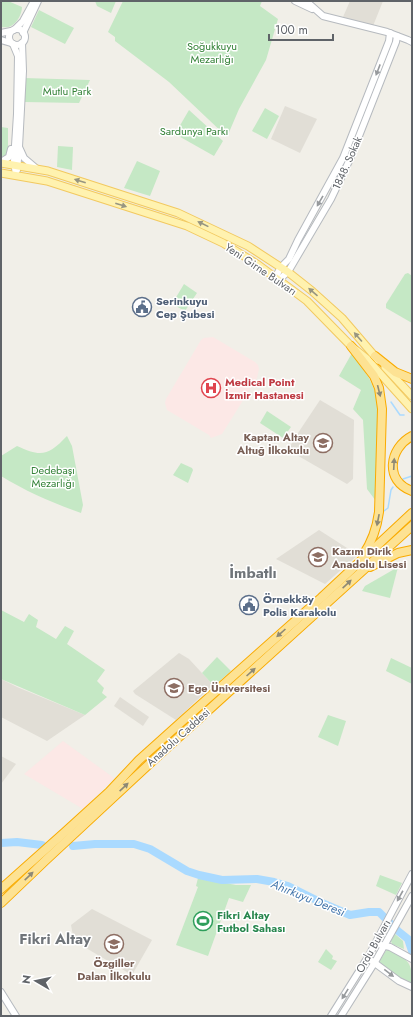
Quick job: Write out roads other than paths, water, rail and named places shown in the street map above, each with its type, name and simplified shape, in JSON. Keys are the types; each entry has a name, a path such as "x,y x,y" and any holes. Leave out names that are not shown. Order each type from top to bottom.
{"highway":[{"path":"351,346 374,376 379,388 382,409 379,512 372,539 357,570"},
{"path":"375,356 395,372 412,379"},
{"path":"412,436 404,440 395,453 393,468 395,477 400,484 412,491"},
{"name":"Anadolu Caddesi","path":"1,903 357,570 412,513"},
{"name":"Anadolu Caddesi","path":"1,889 66,832 109,792 139,760 188,716 357,570 412,526"},
{"path":"357,570 398,553 412,550"}],"main road":[{"path":"16,175 15,134 17,114 18,56 9,36 22,21 34,1"},
{"path":"16,165 19,147 23,71 23,33 38,1"},
{"path":"295,1 315,10"},
{"path":"306,1 323,16 390,33 412,42"},
{"path":"1,33 19,30 23,33"},
{"name":"1848. Sokak","path":"277,279 281,267 288,259 346,153 389,41 390,33"},
{"name":"1848. Sokak","path":"277,279 288,272 331,199 350,159 396,42 397,36"},
{"path":"1,40 18,45 22,43"},
{"path":"1,162 9,157 12,139 15,134"},
{"path":"19,147 28,163 38,169"},
{"name":"Yeni Girne Bulvarı","path":"1,162 48,171 100,187 185,216 248,246 288,272 342,318 412,396"},
{"name":"Yeni Girne Bulvarı","path":"1,173 47,181 187,226 222,243 257,264 307,301 351,346 367,359 412,409"},
{"name":"Ordu Bulvarı","path":"331,1016 368,957 412,874"},
{"name":"Ordu Bulvarı","path":"341,1016 375,962 412,896"},
{"path":"376,942 390,947 409,958"},
{"path":"368,957 399,981 412,987"},
{"path":"1,992 16,1016"}],"waterway":[{"path":"391,402 400,415 404,415"},
{"path":"403,479 412,476"},
{"path":"384,511 388,508 391,490 393,487"},
{"name":"Ahırkuyu Deresi","path":"1,843 17,842 42,845"},
{"name":"Ahırkuyu Deresi","path":"73,846 95,844 134,844 150,849 187,871 199,875 222,880 257,879 274,882 288,886 350,915 379,912 408,939 412,951"}],"place":[{"name":"Serinkuyu Cep Şubesi","path":"142,307"},
{"name":"Medical Point İzmir Hastanesi","path":"211,388"},
{"name":"Kaptan Altay Altuğ İlkokulu","path":"323,443"},
{"name":"Kazım Dirik Anadolu Lisesi","path":"318,557"},
{"name":"Örnekköy Polis Karakolu","path":"249,605"},
{"name":"Ege Üniversitesi","path":"174,688"},
{"name":"Fikri Altay Futbol Sahası","path":"203,921"},
{"name":"Özgiller Dalan İlkokulu","path":"114,944"}],"district":[{"name":"İmbatlı","path":"253,573"},
{"name":"Fikri Altay","path":"55,939"}],"park label":[{"name":"Soğukkuyu Mezarlığı","path":"212,52"},
{"name":"Mutlu Park","path":"67,91"},
{"name":"Sardunya Parkı","path":"194,131"},
{"name":"Dedebaşı Mezarlığı","path":"53,476"}]}
